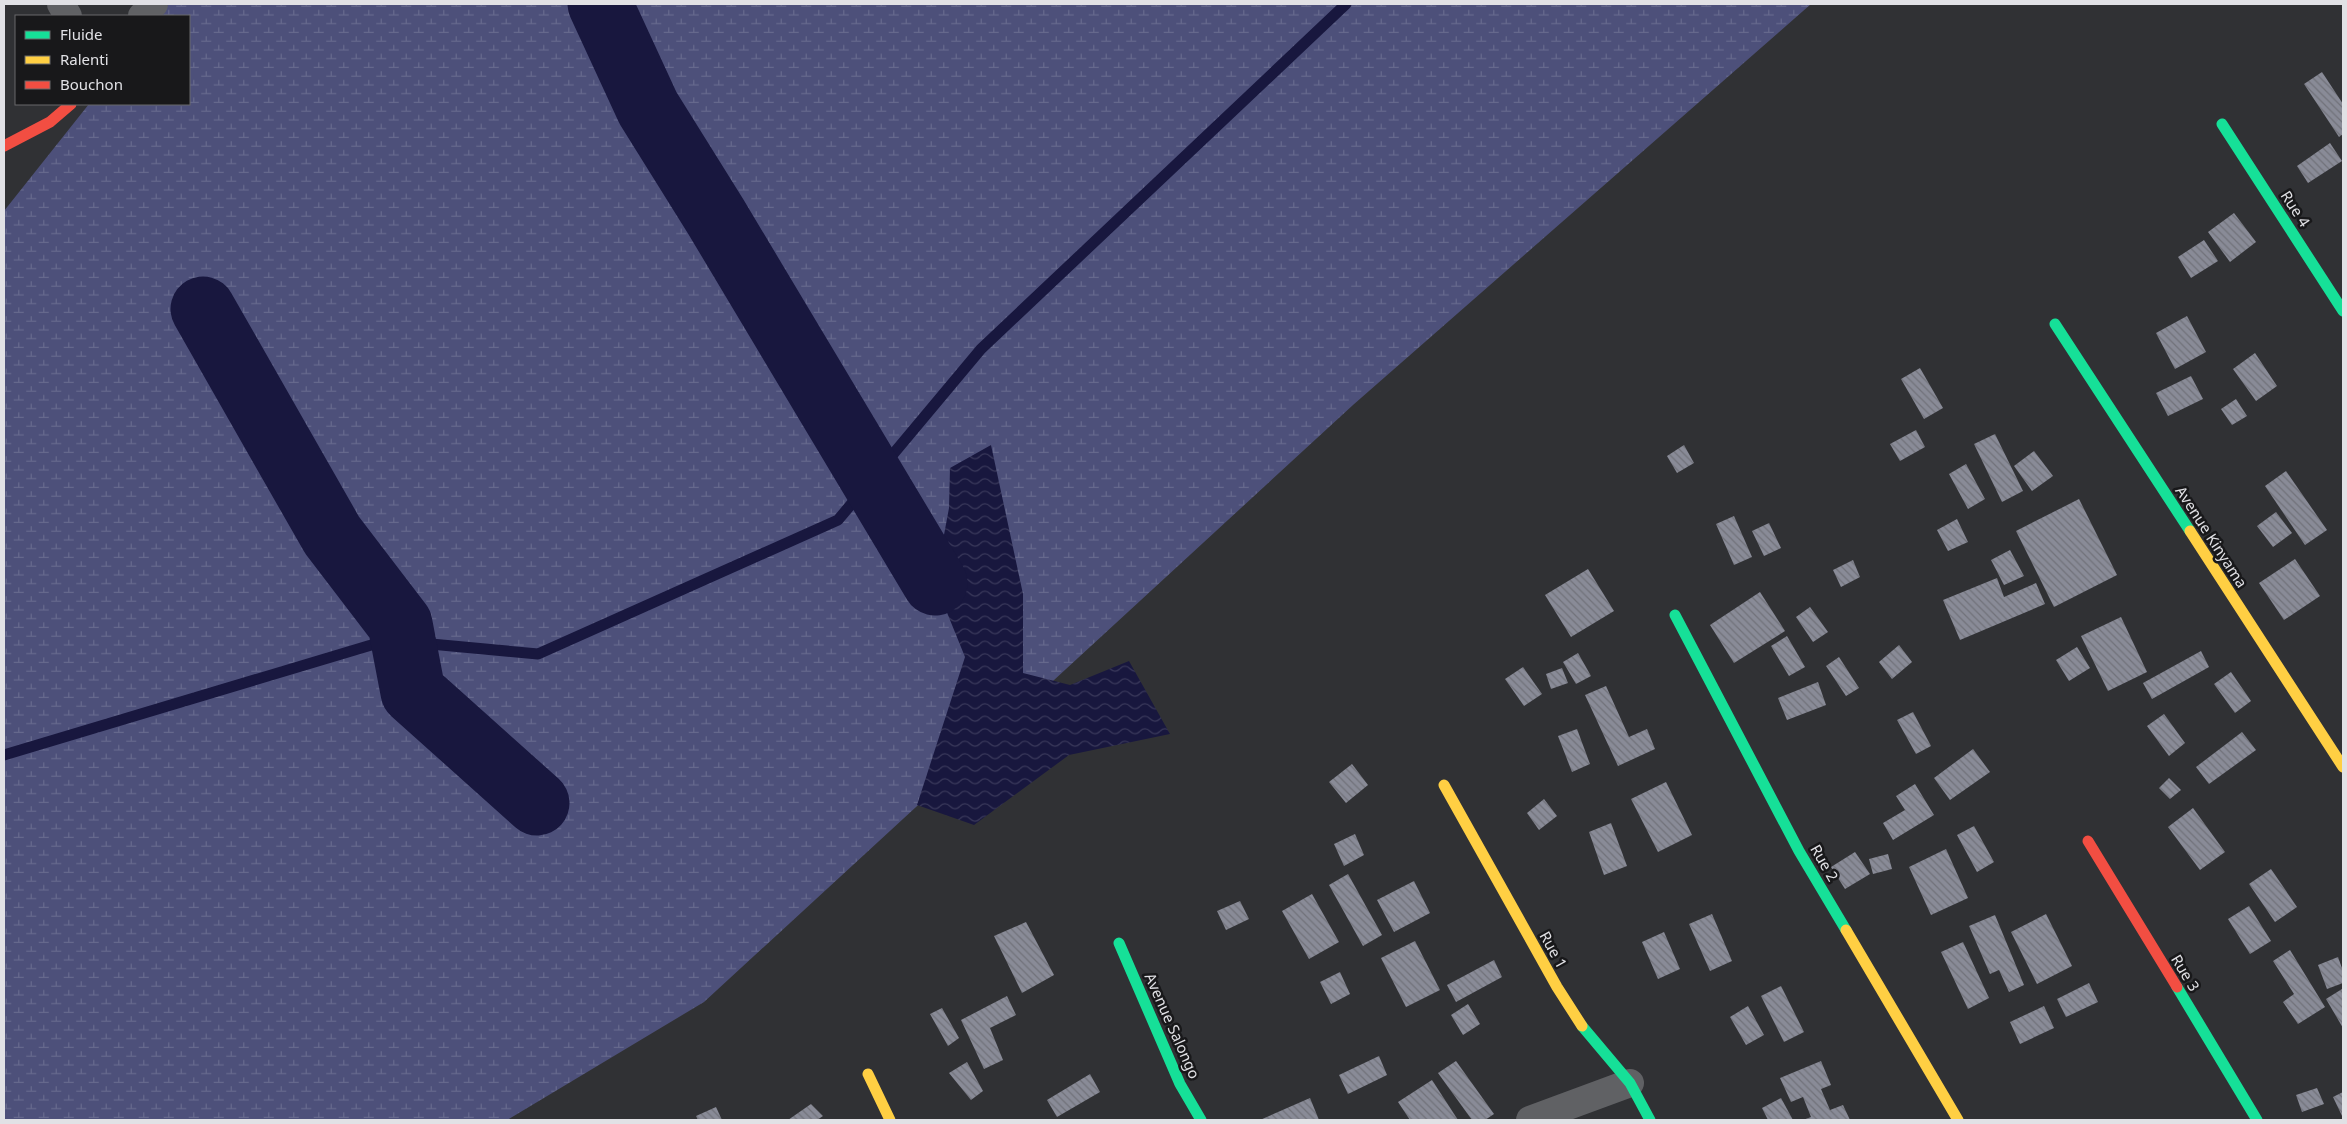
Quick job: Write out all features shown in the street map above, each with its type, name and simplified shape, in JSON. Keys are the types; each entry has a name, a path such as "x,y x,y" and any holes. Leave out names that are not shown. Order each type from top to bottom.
{"street":[{"path":"61,4 67,15"},
{"path":"143,15 154,4"},
{"path":"4,146 50,122 70,105"},
{"name":"Rue 4","path":"2222,124 2343,311"},
{"name":"Avenue Kinyama","path":"2054,324 2343,767"},
{"name":"Rue 2","path":"1675,615 1799,851 1958,1120"},
{"name":"Rue 1","path":"1444,785 1557,987 1584,1029 1630,1083 1650,1120"},
{"name":"Rue 3","path":"2088,841 2256,1120"},
{"name":"Avenue Salongo","path":"1119,943 1180,1084 1201,1120"},
{"path":"868,1074 890,1120"},
{"path":"1530,1120 1630,1083"}],"green space":[{"path":"169,4 1811,4 1353,405 704,1002 507,1120 4,1120 4,211 88,105 190,105 190,15 160,15"}],"water":[{"path":"991,445 1023,594 1023,673 1070,685 1129,661 1170,734 1069,755 974,825 917,805 965,657 935,583 949,508 950,468"}],"building":[{"path":"2322,72 2343,104 2343,134 2339,137 2304,84"},
{"path":"2330,143 2342,161 2308,183 2297,166"},
{"path":"2234,213 2256,242 2230,262 2208,232"},
{"path":"2204,240 2218,261 2191,278 2178,257"},
{"path":"2187,316 2206,352 2175,369 2156,333"},
{"path":"2255,353 2277,386 2256,401 2233,369"},
{"path":"1920,368 1943,408 1924,419 1901,379"},
{"path":"2191,376 2203,399 2168,416 2156,393"},
{"path":"2236,399 2247,416 2232,425 2221,409"},
{"path":"1916,430 1925,447 1900,461 1890,444"},
{"path":"1995,434 2023,491 2002,502 1974,444"},
{"path":"1684,445 1694,463 1677,473 1667,456"},
{"path":"2034,451 2053,476 2032,491 2014,466"},
{"path":"1966,464 1985,499 1968,509 1949,474"},
{"path":"2286,471 2327,530 2305,545 2265,486"},
{"path":"2079,499 2117,575 2054,607 2016,531"},
{"path":"2276,512 2292,533 2273,547 2257,526"},
{"path":"1734,516 1752,557 1734,565 1716,524"},
{"path":"1957,519 1968,542 1948,551 1937,530"},
{"path":"1769,523 1781,548 1764,556 1752,531"},
{"path":"2010,550 2024,576 2004,585 1991,560"},
{"path":"2295,559 2320,596 2284,620 2259,583"},
{"path":"1853,560 1860,577 1841,587 1833,570"},
{"path":"1588,569 1614,611 1571,637 1545,595"},
{"path":"1997,578 2004,597 2036,583 2045,604 1960,640 1943,600"},
{"path":"1760,592 1785,631 1734,663 1710,625"},
{"path":"1810,607 1828,632 1813,642 1796,617"},
{"path":"2121,617 2147,672 2108,691 2081,636"},
{"path":"1787,636 1805,667 1789,676 1771,646"},
{"path":"1899,645 1912,662 1892,679 1879,662"},
{"path":"2077,647 2090,668 2069,681 2056,660"},
{"path":"2201,651 2209,667 2152,699 2143,683"},
{"path":"1578,653 1591,676 1576,684 1563,662"},
{"path":"1839,657 1859,688 1846,696 1826,666"},
{"path":"1523,667 1542,694 1524,706 1505,679"},
{"path":"1562,668 1568,683 1551,689 1546,674"},
{"path":"2231,672 2251,701 2235,713 2214,684"},
{"path":"1818,682 1826,705 1787,720 1778,698"},
{"path":"1606,686 1629,737 1647,729 1655,749 1618,766 1585,695"},
{"path":"1913,712 1931,746 1916,754 1897,720"},
{"path":"2164,714 2185,743 2169,756 2147,726"},
{"path":"1577,729 1590,764 1572,772 1558,736"},
{"path":"2242,732 2256,750 2209,784 2196,767"},
{"path":"1973,749 1990,772 1950,800 1934,778"},
{"path":"1352,764 1368,785 1346,803 1329,782"},
{"path":"2169,778 2181,790 2170,799 2159,788"},
{"path":"1666,782 1692,835 1658,852 1631,799"},
{"path":"1915,784 1934,815 1893,840 1883,823 1905,810 1896,796"},
{"path":"1544,799 1557,816 1539,830 1527,813"},
{"path":"2193,808 2225,852 2200,870 2168,827"},
{"path":"1611,823 1627,866 1604,875 1589,832"},
{"path":"1974,826 1994,862 1977,872 1957,835"},
{"path":"1355,834 1364,855 1344,866 1334,844"},
{"path":"1946,849 1968,898 1931,915 1909,867"},
{"path":"1855,852 1870,874 1845,889 1831,867"},
{"path":"1888,854 1892,869 1873,874 1869,859"},
{"path":"2271,869 2297,907 2275,922 2249,884"},
{"path":"1348,874 1382,935 1363,946 1329,885"},
{"path":"1414,881 1430,913 1394,932 1377,900"},
{"path":"1312,894 1339,942 1309,959 1282,911"},
{"path":"1240,901 1249,919 1226,930 1217,911"},
{"path":"2249,906 2271,941 2250,954 2228,919"},
{"path":"1712,914 1732,961 1710,971 1689,924"},
{"path":"2046,914 2072,966 2037,984 2011,932"},
{"path":"1995,915 2024,985 2009,992 1999,970 1990,974 1969,926"},
{"path":"1026,922 1054,975 1022,993 994,936"},
{"path":"1664,932 1680,969 1658,979 1642,942"},
{"path":"1415,941 1440,990 1406,1007 1381,958"},
{"path":"1963,942 1989,998 1968,1009 1941,952"},
{"path":"2290,950 2325,1007 2298,1024 2283,1002 2294,994 2273,961"},
{"path":"2338,957 2343,971 2343,983 2327,989 2318,965"},
{"path":"1494,960 1502,977 1456,1002 1447,985"},
{"path":"1340,972 1350,994 1331,1004 1320,982"},
{"path":"2089,983 2098,1002 2066,1017 2057,999"},
{"path":"1781,986 1804,1032 1784,1042 1761,996"},
{"path":"2342,989 2343,991 2343,1028 2326,999"},
{"path":"1007,996 1016,1015 990,1028 1003,1060 984,1069 961,1020"},
{"path":"1468,1004 1480,1024 1463,1035 1451,1015"},
{"path":"1748,1006 1764,1035 1746,1045 1730,1017"},
{"path":"2044,1006 2054,1028 2020,1044 2010,1022"},
{"path":"942,1008 959,1038 948,1046 930,1014"},
{"path":"1379,1056 1387,1075 1348,1094 1339,1075"},
{"path":"1456,1061 1494,1114 1485,1120 1472,1120 1438,1073"},
{"path":"1821,1061 1831,1085 1821,1089 1830,1110 1843,1105 1850,1120 1803,1120 1811,1117 1803,1097 1791,1102 1780,1078"},
{"path":"967,1062 983,1091 971,1100 949,1073"},
{"path":"1090,1074 1100,1092 1057,1117 1047,1100"},
{"path":"1432,1080 1458,1120 1410,1120 1398,1102"},
{"path":"2317,1088 2324,1104 2302,1112 2296,1095"},
{"path":"2343,1092 2343,1118 2333,1097"},
{"path":"1310,1098 1319,1120 1260,1120"},
{"path":"1781,1098 1793,1120 1768,1120 1762,1108"},
{"path":"811,1104 823,1116 817,1120 788,1120"},
{"path":"716,1107 722,1120 698,1120 696,1116"}],"waterway":[{"path":"600,4 648,108 716,217 935,583"},
{"path":"4,755 388,640 538,654 838,520 981,349 1346,4"},
{"path":"203,309 332,535 400,624 413,692 537,803"}],"traffic: fast":[{"path":"2222,124 2343,311"},
{"path":"2055,324 2190,531"},
{"path":"1675,615 1799,851 1846,930"},
{"path":"1119,943 1180,1084 1201,1120"},
{"path":"2177,987 2257,1120"},
{"path":"1582,1026 1630,1083 1650,1120"}],"traffic: slow":[{"path":"2190,531 2343,767"},
{"path":"1444,785 1557,987 1582,1026"},
{"path":"1846,930 1958,1120"},
{"path":"868,1074 890,1120"}],"traffic: jam":[{"path":"4,146 50,122 70,105"},
{"path":"2088,841 2177,987"}]}
